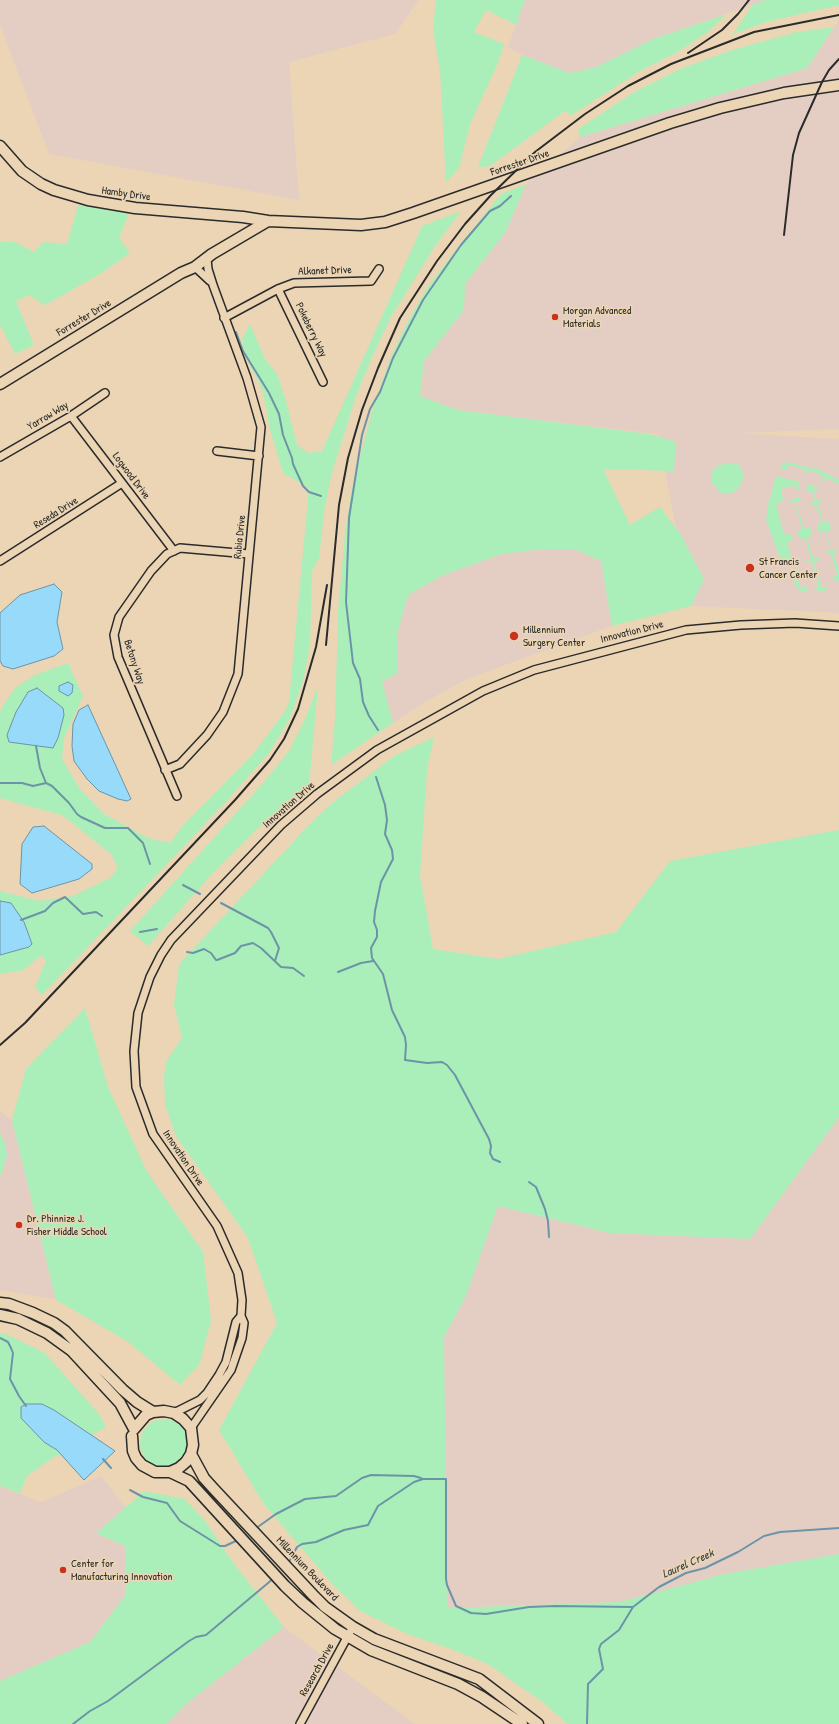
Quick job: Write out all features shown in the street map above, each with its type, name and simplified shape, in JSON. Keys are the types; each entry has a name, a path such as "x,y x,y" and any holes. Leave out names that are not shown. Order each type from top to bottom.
{"street":[{"name":"Forrester Drive","path":"181,273 195,267 210,256 268,221 361,225 385,222 670,123 720,108 784,92 839,85"},
{"name":"Hamby Drive","path":"0,146 29,176 41,184 69,195 135,208 243,217 268,221"},
{"name":"Forrester Drive","path":"0,384 181,273 205,255 210,256"},
{"name":"Rubia Drive","path":"165,770 180,764 207,735 223,712 238,674 259,456 261,426 247,378 224,318 208,269 210,256"},
{"name":"Rubia Drive","path":"195,267 204,274 213,285"},
{"name":"Alkanet Drive","path":"224,318 278,289 294,283 371,281 380,269"},
{"name":"Pokeberry Way","path":"278,289 324,382"},
{"name":"Yarrow Way","path":"0,457 71,416 105,393"},
{"name":"Logwood Drive","path":"71,416 174,551"},
{"path":"217,451 259,456"},
{"name":"Reseda Drive","path":"0,561 122,483"},
{"path":"174,551 180,548 249,554"},
{"name":"Betony Way","path":"174,551 167,554 151,571 119,617 114,635 118,657 177,796"},
{"name":"Innovation Drive","path":"191,1428 214,1398 231,1370 242,1338 244,1323 241,1316 241,1287 238,1273 217,1226 153,1134 136,1087 134,1051 138,1013 150,977 161,954 171,940 281,825 317,794 377,750 483,691 534,670 686,630 741,625 795,623 839,626"},
{"path":"0,1303 8,1304 33,1313 54,1323 65,1331 123,1390 137,1402 154,1412"},
{"path":"0,1315 18,1319 47,1333 72,1352 120,1403 133,1432 133,1451 142,1464 155,1472 170,1472 189,1481 233,1527 285,1586 319,1616 348,1637 378,1653 458,1684 482,1697 522,1724"},
{"name":"Innovation Drive","path":"174,1413 192,1405 207,1393 226,1362 236,1322 241,1316"},
{"path":"133,1432 146,1415 154,1412 164,1411 174,1413 183,1419 191,1428 193,1445 191,1454 186,1462 170,1472"},
{"name":"Millennium Boulevard","path":"191,1454 204,1478 325,1607 353,1627 374,1639 479,1679 538,1724"},
{"name":"Research Drive","path":"300,1724 353,1627"}],"shaded area":[{"path":"0,0 419,0 395,34 289,62 299,200 49,154 0,25"},
{"path":"525,0 766,0 653,39 596,67 570,73 522,55 508,47"},
{"path":"839,19 839,429 737,433 839,439 839,613 691,606 658,434 458,410 420,396 424,361 464,310 465,284 505,233 526,184 580,137 807,68"},
{"path":"543,549 574,549 601,560 612,626 467,679 425,702 393,723 382,681 398,673 397,634 408,595 441,576 501,554"},
{"name":"Dr. Phinnize J. Fisher Middle School","path":"0,1111 12,1120 56,1300 0,1290"},
{"path":"839,1117 839,1554 724,1574 620,1602 447,1608 444,1336 465,1298 497,1206 610,1233 750,1239"},
{"name":"Center for Manufacturing Innovation","path":"101,1476 126,1508 96,1533 125,1546 126,1594 90,1642 0,1681 0,1486 41,1502"},
{"path":"284,1627 415,1724 166,1724 186,1704"}],"green space":[{"path":"436,0 525,0 516,25 486,10 474,32 504,44 498,63 470,124 459,168 446,182 440,71 433,29"},
{"path":"766,0 839,0 839,5 766,22 733,34 753,4"},
{"path":"727,14 708,32 676,53 640,71 570,116 566,110 490,166 478,167 522,55 570,73 596,67 653,39"},
{"path":"834,27 807,68 580,137 578,129 636,91 680,69 735,49 797,32"},
{"path":"526,184 505,233 465,284 464,310 424,361 420,396 458,410 650,434 676,442 674,471 603,469 630,525 660,507 681,535 704,579 691,606 612,626 601,561 574,549 543,549 501,554 441,576 408,595 397,634 398,673 382,681 393,723 331,765 335,719 338,612 345,532 352,488 373,408 390,359 407,323 427,288 501,194"},
{"path":"78,205 129,213 119,238 130,253 100,274 45,305 29,295 16,301 34,345 15,354 0,325 0,242 15,242 34,252 43,242 67,244"},
{"path":"461,211 435,246 391,317 356,396 331,476 324,512 319,558 312,571 310,645 303,681 290,718 269,753 223,805 42,995 35,987 46,961 41,955 24,970 0,974 0,955 29,947 24,922 11,903 0,901 0,891 39,901 73,896 110,878 118,868 111,854 62,815 0,798 0,713 2,707 15,688 35,675 68,663 83,696 64,738 62,759 80,789 104,814 148,838 170,843 184,824 253,754 285,711 289,701 309,488 283,473 269,426 262,389 246,357 242,339 250,324 265,359 277,374 286,401 297,445 308,453 322,451 422,226","holes":["37,688 49,699 9,742"]},
{"path":"787,462 820,470 839,480 839,484 828,478 824,482 822,480 824,476 808,470 805,475 804,469 789,465 787,470 782,470 781,465"},
{"path":"727,463 739,465 743,473 743,477 741,484 736,491 729,494 724,494 720,492 712,483 711,475 715,467"},
{"path":"776,476 800,482 798,490 794,485 781,489 783,497 782,502 776,504 784,534 790,533 792,540 787,543 792,560 798,560 797,562 791,564 786,563 780,558 766,520 768,505"},
{"path":"808,484 819,488 814,491 817,501 823,501 818,504 823,522 829,522 831,529 826,532 831,550 837,550 833,554 839,571 839,578 835,582 832,577 837,575 831,554 825,554 830,550 825,532 819,532 817,525 822,523 816,505 810,505 815,501 812,491 806,491"},
{"path":"799,497 801,500 796,502 804,528 810,528 812,535 807,538 813,558 819,558 818,561 814,562 822,588 828,588 825,591 815,590 815,587 819,586 812,562 806,562 807,560 811,559 805,538 800,539 797,532 802,528 795,502 789,503 791,500"},
{"path":"799,569 801,572 796,574 800,587 806,586 806,592 801,591 796,587 791,573 792,571"},
{"path":"318,686 309,785 252,834 212,874 148,946 130,931 263,783 289,751 305,719"},
{"path":"434,737 427,769 420,876 433,949 498,959 616,932 670,861 839,830 839,1117 750,1239 610,1233 498,1206 465,1298 444,1337 447,1608 620,1602 724,1574 839,1554 839,1724 568,1724 541,1701 488,1664 405,1633 360,1611 333,1585 263,1503 219,1430 277,1323 248,1238 176,1136 165,1105 164,1074 167,1060 182,1038 174,1005 179,964 308,826 332,803 394,756"},
{"path":"85,1008 108,1087 147,1172 203,1252 211,1321 199,1365 180,1385 127,1341 56,1300 12,1120 26,1069"},
{"path":"0,1133 4,1141 7,1154 0,1176"},
{"path":"0,1333 8,1335 45,1353 99,1414 106,1427 51,1459 27,1476 20,1493 0,1486"},
{"path":"159,1419 169,1419 181,1426 188,1438 188,1448 181,1460 169,1467 159,1467 151,1463 144,1456 140,1448 140,1438 144,1430 151,1423"},
{"path":"144,1491 185,1499 206,1522 234,1564 284,1627 186,1704 166,1724 0,1724 0,1681 90,1642 126,1594 125,1546 96,1533"}],"water":[{"path":"54,584 62,592 57,622 63,649 54,656 13,669 3,666 0,661 0,613 20,595"},
{"path":"68,682 73,685 72,693 68,696 59,691 59,686"},
{"path":"37,688 63,708 64,715 58,738 53,748 9,742 7,735 16,712 28,692"},
{"path":"88,705 131,799 127,801 99,791 87,779 74,761 72,746 73,724 79,710"},
{"path":"44,826 92,864 92,869 79,879 32,893 20,884 22,844 33,827"},
{"path":"0,901 11,903 24,922 32,944 29,947 0,955"},
{"path":"26,1404 42,1404 54,1410 115,1451 84,1480 57,1450 44,1442 21,1418 21,1407"}],"waterway":[{"path":"378,730 369,716 363,702 360,679 353,663 346,602 349,518 362,435 370,409 380,392 393,358 423,300 461,245 490,211 500,206 511,196"},
{"path":"236,332 243,351 269,393 279,414 283,435 293,464 303,486 309,492 321,496"},
{"path":"36,746 40,768 46,783"},
{"path":"376,777 385,805 387,820 385,834 392,850 393,859 381,882 375,911 374,922 377,930 377,937 371,948 372,958 383,974 392,1010 405,1037 405,1060 427,1063 442,1062 447,1065 455,1075 489,1139 491,1146 490,1153 493,1159 500,1162"},
{"path":"0,783 22,783 33,786 46,783 52,786 81,817 105,828 128,828 143,843 150,864"},
{"path":"183,885 200,894"},
{"path":"21,920 45,911 53,903 65,897 83,914 96,912 102,916"},
{"path":"221,903 268,928 279,948 275,961"},
{"path":"140,932 157,929"},
{"path":"187,952 193,953 204,949 211,953 217,960 235,953 241,946 253,943 261,948 281,967 293,968 304,976"},
{"path":"338,972 361,963 373,961"},
{"path":"529,1182 536,1187 545,1209 548,1221 549,1237"},
{"path":"0,1338 8,1342 13,1353 10,1379 26,1406"},
{"path":"103,1459 111,1468"},
{"path":"255,1529 276,1514 305,1499 336,1496 362,1478 371,1475 414,1476 421,1478"},
{"path":"288,1564 297,1547 302,1544 316,1542 344,1530 368,1525 378,1506 414,1482 423,1479 446,1479 446,1579 456,1606 471,1613 486,1614 529,1607 633,1607"},
{"path":"130,1490 143,1497 167,1503 180,1521 220,1546 225,1546 238,1540"},
{"name":"Laurel Creek","path":"587,1724 588,1684 603,1669 599,1649 601,1644 619,1630 633,1607 659,1587 686,1573 705,1568 738,1552 764,1536 780,1532 839,1528"},
{"path":"73,1724 90,1711 108,1701 189,1641 196,1637 206,1635 274,1578"}],"railway":[{"path":"688,53 722,30 749,0"},
{"path":"326,645 339,505 348,458 362,410 378,368 400,318 437,261 465,224 491,195 535,152 585,114 628,86 671,64 754,32 839,15"},
{"path":"784,235 793,155 799,133 822,82 829,70 839,59"},
{"path":"0,1045 25,1023 235,800 270,760 284,739 298,709 316,647 327,585"}],"place":[{"name":"Morgan Advanced Materials","path":"555,317"},
{"name":"St Francis Cancer Center","path":"750,568"},
{"name":"Millennium Surgery Center","path":"514,636"},
{"name":"Dr. Phinnize J. Fisher Middle School","path":"19,1225"},
{"name":"Center for Manufacturing Innovation","path":"63,1570"}]}
